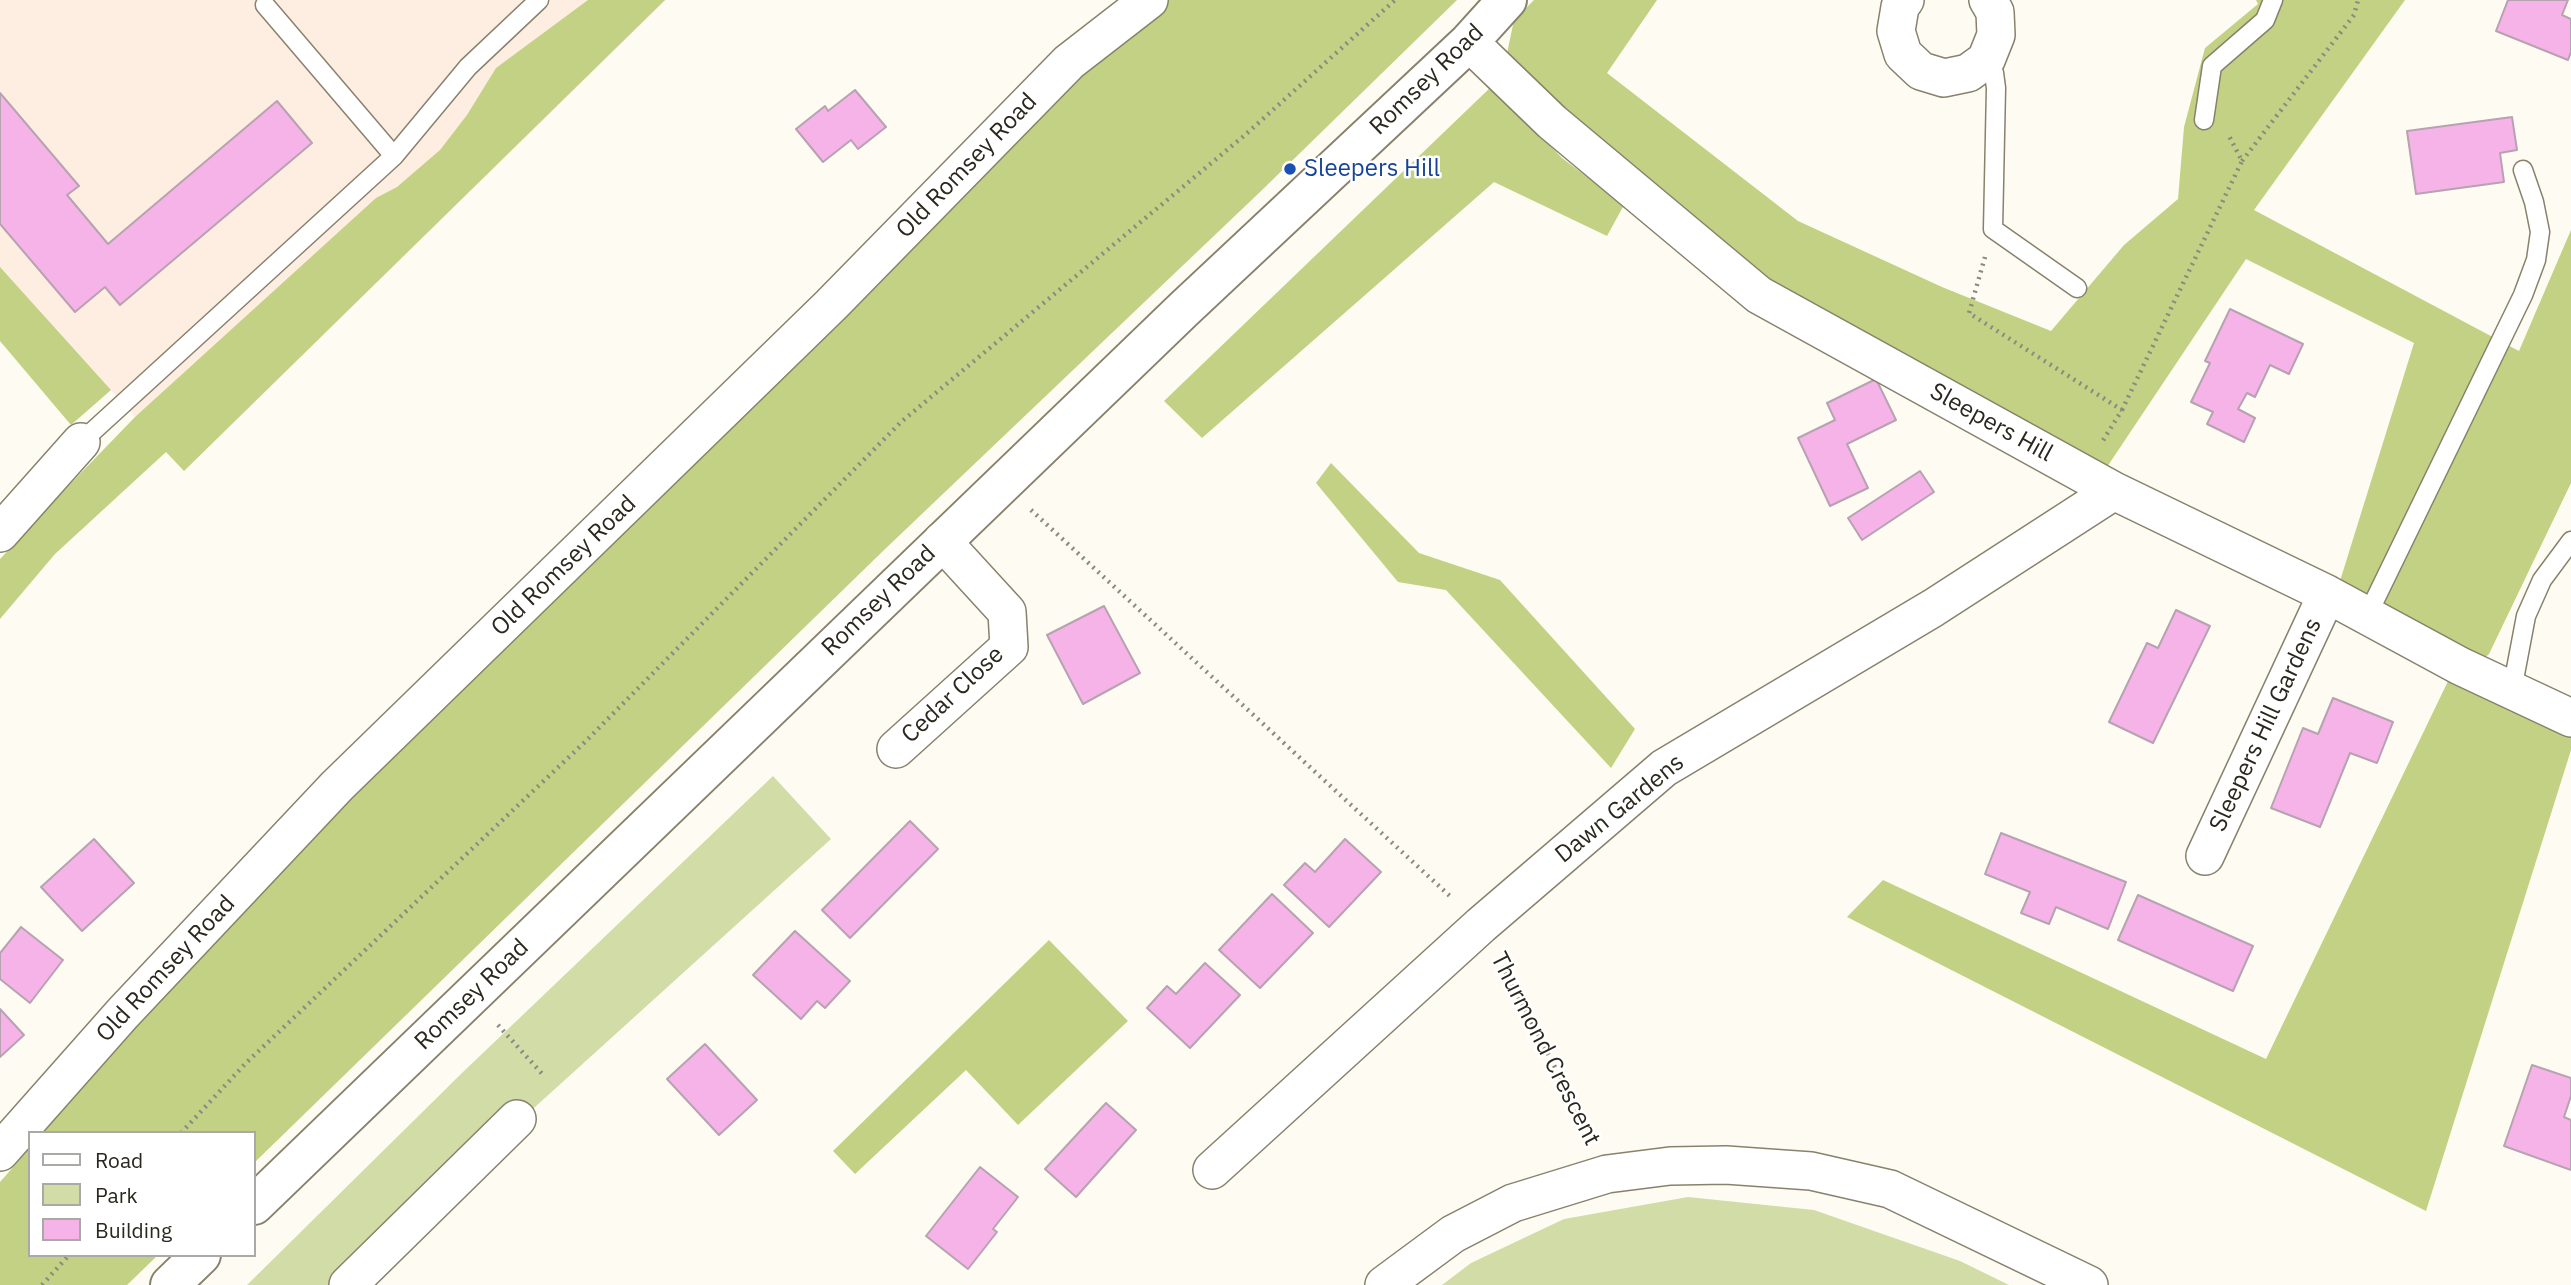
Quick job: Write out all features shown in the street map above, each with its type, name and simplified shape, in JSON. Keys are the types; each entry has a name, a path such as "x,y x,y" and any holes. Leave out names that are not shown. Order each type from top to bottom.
{"main road":[{"name":"Romsey Road","path":"256,1203 1002,483 1469,42 1507,0"},
{"path":"170,1285 199,1257"}],"street":[{"name":"Old Romsey Road","path":"0,1152 123,1013 337,786 831,305 1069,62 1149,0"},
{"path":"1905,0 1900,7 1896,31 1903,54 1921,71 1944,78 1968,73 1986,60 1996,35 1995,12 1987,0"},
{"name":"Sleepers Hill","path":"1469,42 1552,122 1759,295 2114,491 2327,594 2460,666 2571,718"},
{"path":"0,533 81,442"},
{"name":"Dawn Gardens","path":"1212,1170 1481,925 1664,768 1933,608 2114,491"},
{"name":"Cedar Close","path":"896,749 1009,647 1007,612 942,541"},
{"name":"Sleepers Hill Gardens","path":"2204,856 2327,594"},
{"path":"348,1285 517,1119"},
{"name":"Thurmond Crescent","path":"1384,1285 1453,1234 1513,1203 1607,1174 1670,1166 1726,1165 1811,1171 1890,1189 2089,1285"}],"lane":[{"path":"81,442 394,156 468,67 539,0"},
{"path":"2204,120 2213,66 2265,20 2273,0"},
{"path":"265,5 394,156"},
{"path":"1986,60 1994,73 1996,88 1993,229 2077,288"},
{"path":"2367,616 2523,295 2536,260 2540,232 2534,202 2523,170"},
{"path":"2512,690 2526,616 2542,580 2571,541"}],"path":[{"path":"183,1131 246,1063 588,739 901,422 1245,135 1395,0"},
{"path":"2081,473 2122,411 2242,161 2354,15 2358,0"},
{"path":"2207,96 2242,161"},
{"path":"1993,229 1969,313 2122,411"},
{"name":"Thurmond Crescent","path":"1002,483 1481,925 1590,1135 1607,1174"},
{"path":"471,995 545,1077"},
{"path":"42,1285 67,1257"}],"shaded area":[{"path":"0,0 666,0 184,471 0,267"}],"green space":[{"path":"588,0 665,0 184,471 166,452 55,554 0,619 0,559 76,478 135,417 376,198 397,187 440,150 467,115 496,68"},
{"path":"1165,0 1457,0 883,551 256,1161 256,1131 45,1131 273,873 1105,45"},
{"path":"1534,0 1657,0 1607,73 1798,221 1942,287 2051,331 2124,245 2178,199 2184,127 2205,48 2258,4 2256,0 2405,0 2254,210 2519,351 2571,230 2571,483 2489,654 2481,661 2340,581 2414,343 2246,259 2103,473 1804,308 1723,249 1505,63 1514,20"},
{"path":"1492,86 1562,158 1624,205 1607,236 1494,182 1202,438 1164,401"},
{"path":"0,267 111,390 71,425 0,341"},
{"path":"1331,463 1419,553 1500,580 1635,729 1611,768 1446,590 1398,582 1316,483"},
{"path":"2450,677 2571,733 2571,750 2426,1211 1847,917 1883,880 2266,1059"},
{"path":"773,776 831,839 535,1107 354,1285 247,1285 463,1072"},
{"path":"1049,940 1128,1021 1018,1125 966,1070 855,1174 833,1151"},
{"path":"28,1150 28,1257 156,1257 127,1285 0,1285 0,1182"},
{"path":"1688,1197 1814,1210 1960,1261 2009,1285 1442,1285 1471,1263 1564,1219"}],"building":[{"path":"2508,0 2568,0 2562,15 2571,19 2571,52 2568,60 2496,31"},
{"path":"855,90 886,127 858,149 851,140 823,162 796,129 825,106 828,111"},
{"path":"0,93 79,186 67,195 108,244 277,101 312,143 120,305 105,287 75,312 0,224"},
{"path":"2512,117 2517,150 2500,153 2504,182 2416,194 2407,131"},
{"path":"2230,309 2303,344 2289,374 2270,365 2255,397 2247,393 2238,409 2255,418 2244,442 2207,424 2213,412 2191,402 2210,363 2205,361"},
{"path":"1876,379 1896,420 1847,444 1868,488 1830,506 1798,438 1835,420 1827,403"},
{"path":"1920,471 1934,492 1862,540 1848,518"},
{"path":"1104,606 1140,673 1083,704 1047,635"},
{"path":"2176,610 2210,626 2153,743 2109,722 2147,643 2158,648"},
{"path":"2333,698 2393,722 2377,763 2350,753 2320,827 2271,808 2303,728 2318,734"},
{"path":"910,821 938,849 850,938 822,910"},
{"path":"2001,833 2126,882 2108,929 2056,907 2049,924 2021,913 2030,892 1985,874"},
{"path":"94,839 134,883 82,931 41,887"},
{"path":"1345,839 1381,872 1329,927 1284,885 1305,863 1315,872"},
{"path":"1272,894 1313,933 1260,988 1219,950"},
{"path":"2138,895 2253,946 2233,991 2118,940"},
{"path":"21,927 63,960 30,1003 0,979 0,953"},
{"path":"795,931 850,981 825,1008 817,1001 801,1019 753,975"},
{"path":"1205,963 1240,995 1190,1048 1147,1008 1167,986 1176,994"},
{"path":"0,1009 24,1035 0,1057"},
{"path":"705,1044 757,1100 719,1135 667,1079"},
{"path":"2532,1065 2571,1078 2571,1096 2564,1117 2571,1120 2571,1170 2504,1146"},
{"path":"1106,1103 1136,1130 1076,1197 1045,1169"},
{"path":"980,1167 1018,1197 993,1229 997,1232 968,1269 926,1236"}],"place":[{"name":"Sleepers Hill","path":"1290,169"}]}
